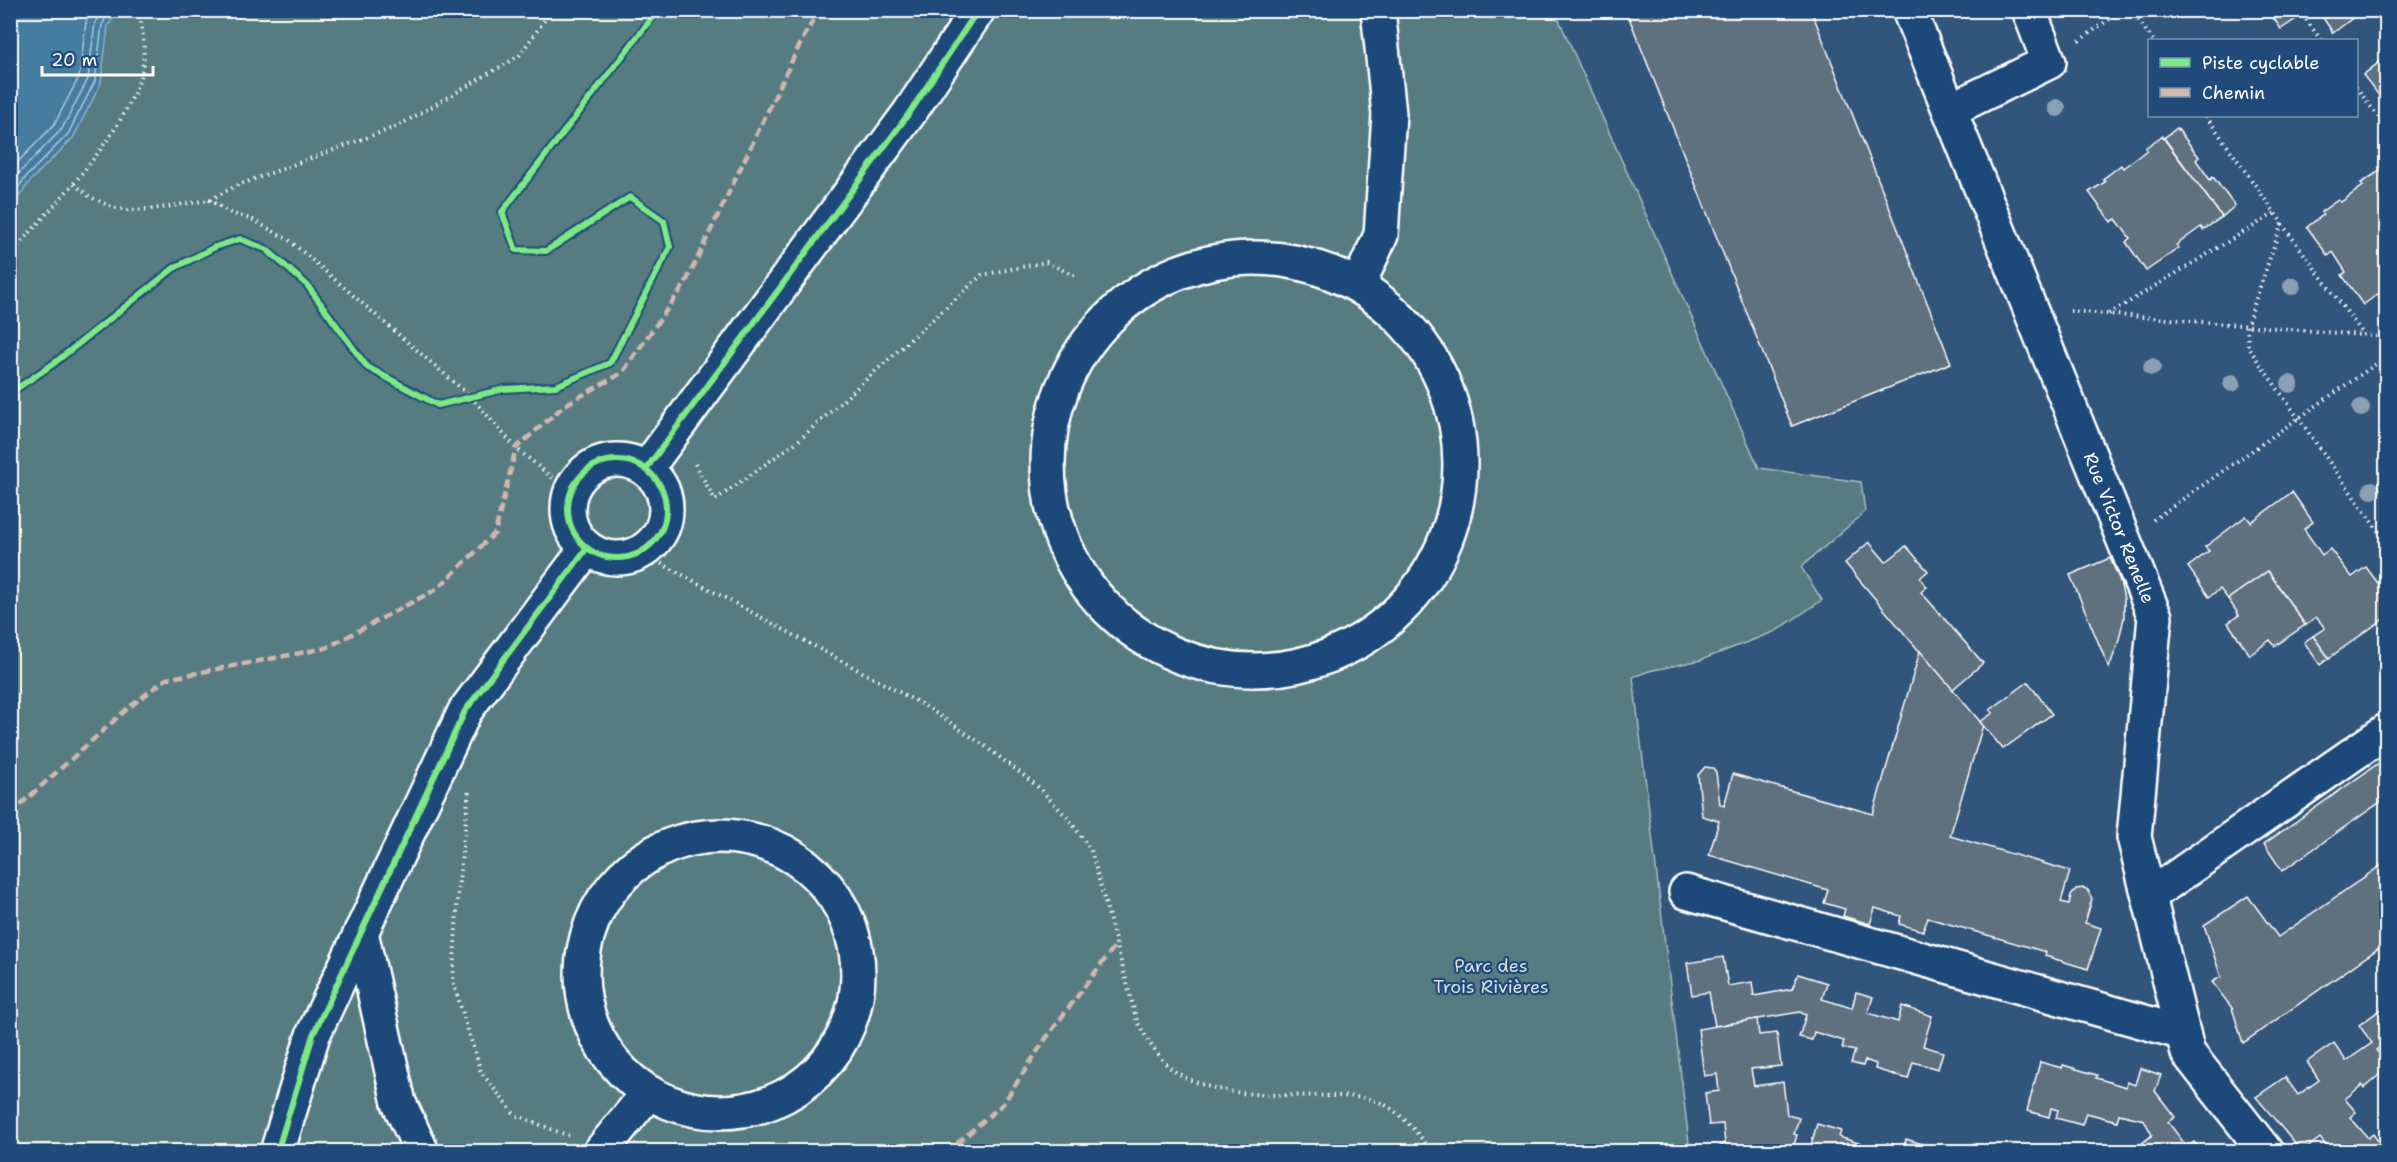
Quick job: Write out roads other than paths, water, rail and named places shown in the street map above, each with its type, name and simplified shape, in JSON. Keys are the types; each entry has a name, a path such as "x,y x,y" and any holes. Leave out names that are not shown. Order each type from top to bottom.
{"street":[{"path":"646,469 910,112 978,10"},
{"path":"1359,283 1381,235 1385,180 1389,114 1378,10"},
{"name":"Rue Victor Renelle","path":"1909,10 2155,617 2134,837 2188,1053 2266,1152"},
{"path":"1950,110 2049,62 2029,10"},
{"path":"1221,260 1285,260 1359,283 1397,313 1429,353 1446,397 1460,456 1461,510 1440,561 1403,609 1361,639 1310,661 1249,675 1183,660 1129,630 1086,584 1053,502 1048,432 1059,386 1093,328 1159,280 1221,260"},
{"path":"617,460 632,462 646,469 657,480 664,495 666,512 662,528 654,542 640,552 627,557 613,558 600,555 587,548 577,537 570,523 568,507 571,493 578,479 589,469 603,462 617,460"},
{"path":"277,1152 314,1035 465,711 587,548"},
{"path":"2149,896 2386,731"},
{"path":"722,834 758,839 800,861 835,893 855,941 859,979 848,1033 822,1067 782,1096 750,1110 704,1114 679,1110 648,1093 623,1074 599,1037 587,1003 584,963 589,927 604,896 630,865 676,844 722,834"},
{"path":"1686,892 2183,1033"},
{"path":"361,932 399,1102 422,1152"},
{"path":"602,1150 648,1093"}],"water":[{"path":"11,10 117,11 108,26 101,83 73,138 31,180 11,208"}],"park label":[{"name":"Parc des Trois Rivières","path":"1491,976"}]}
